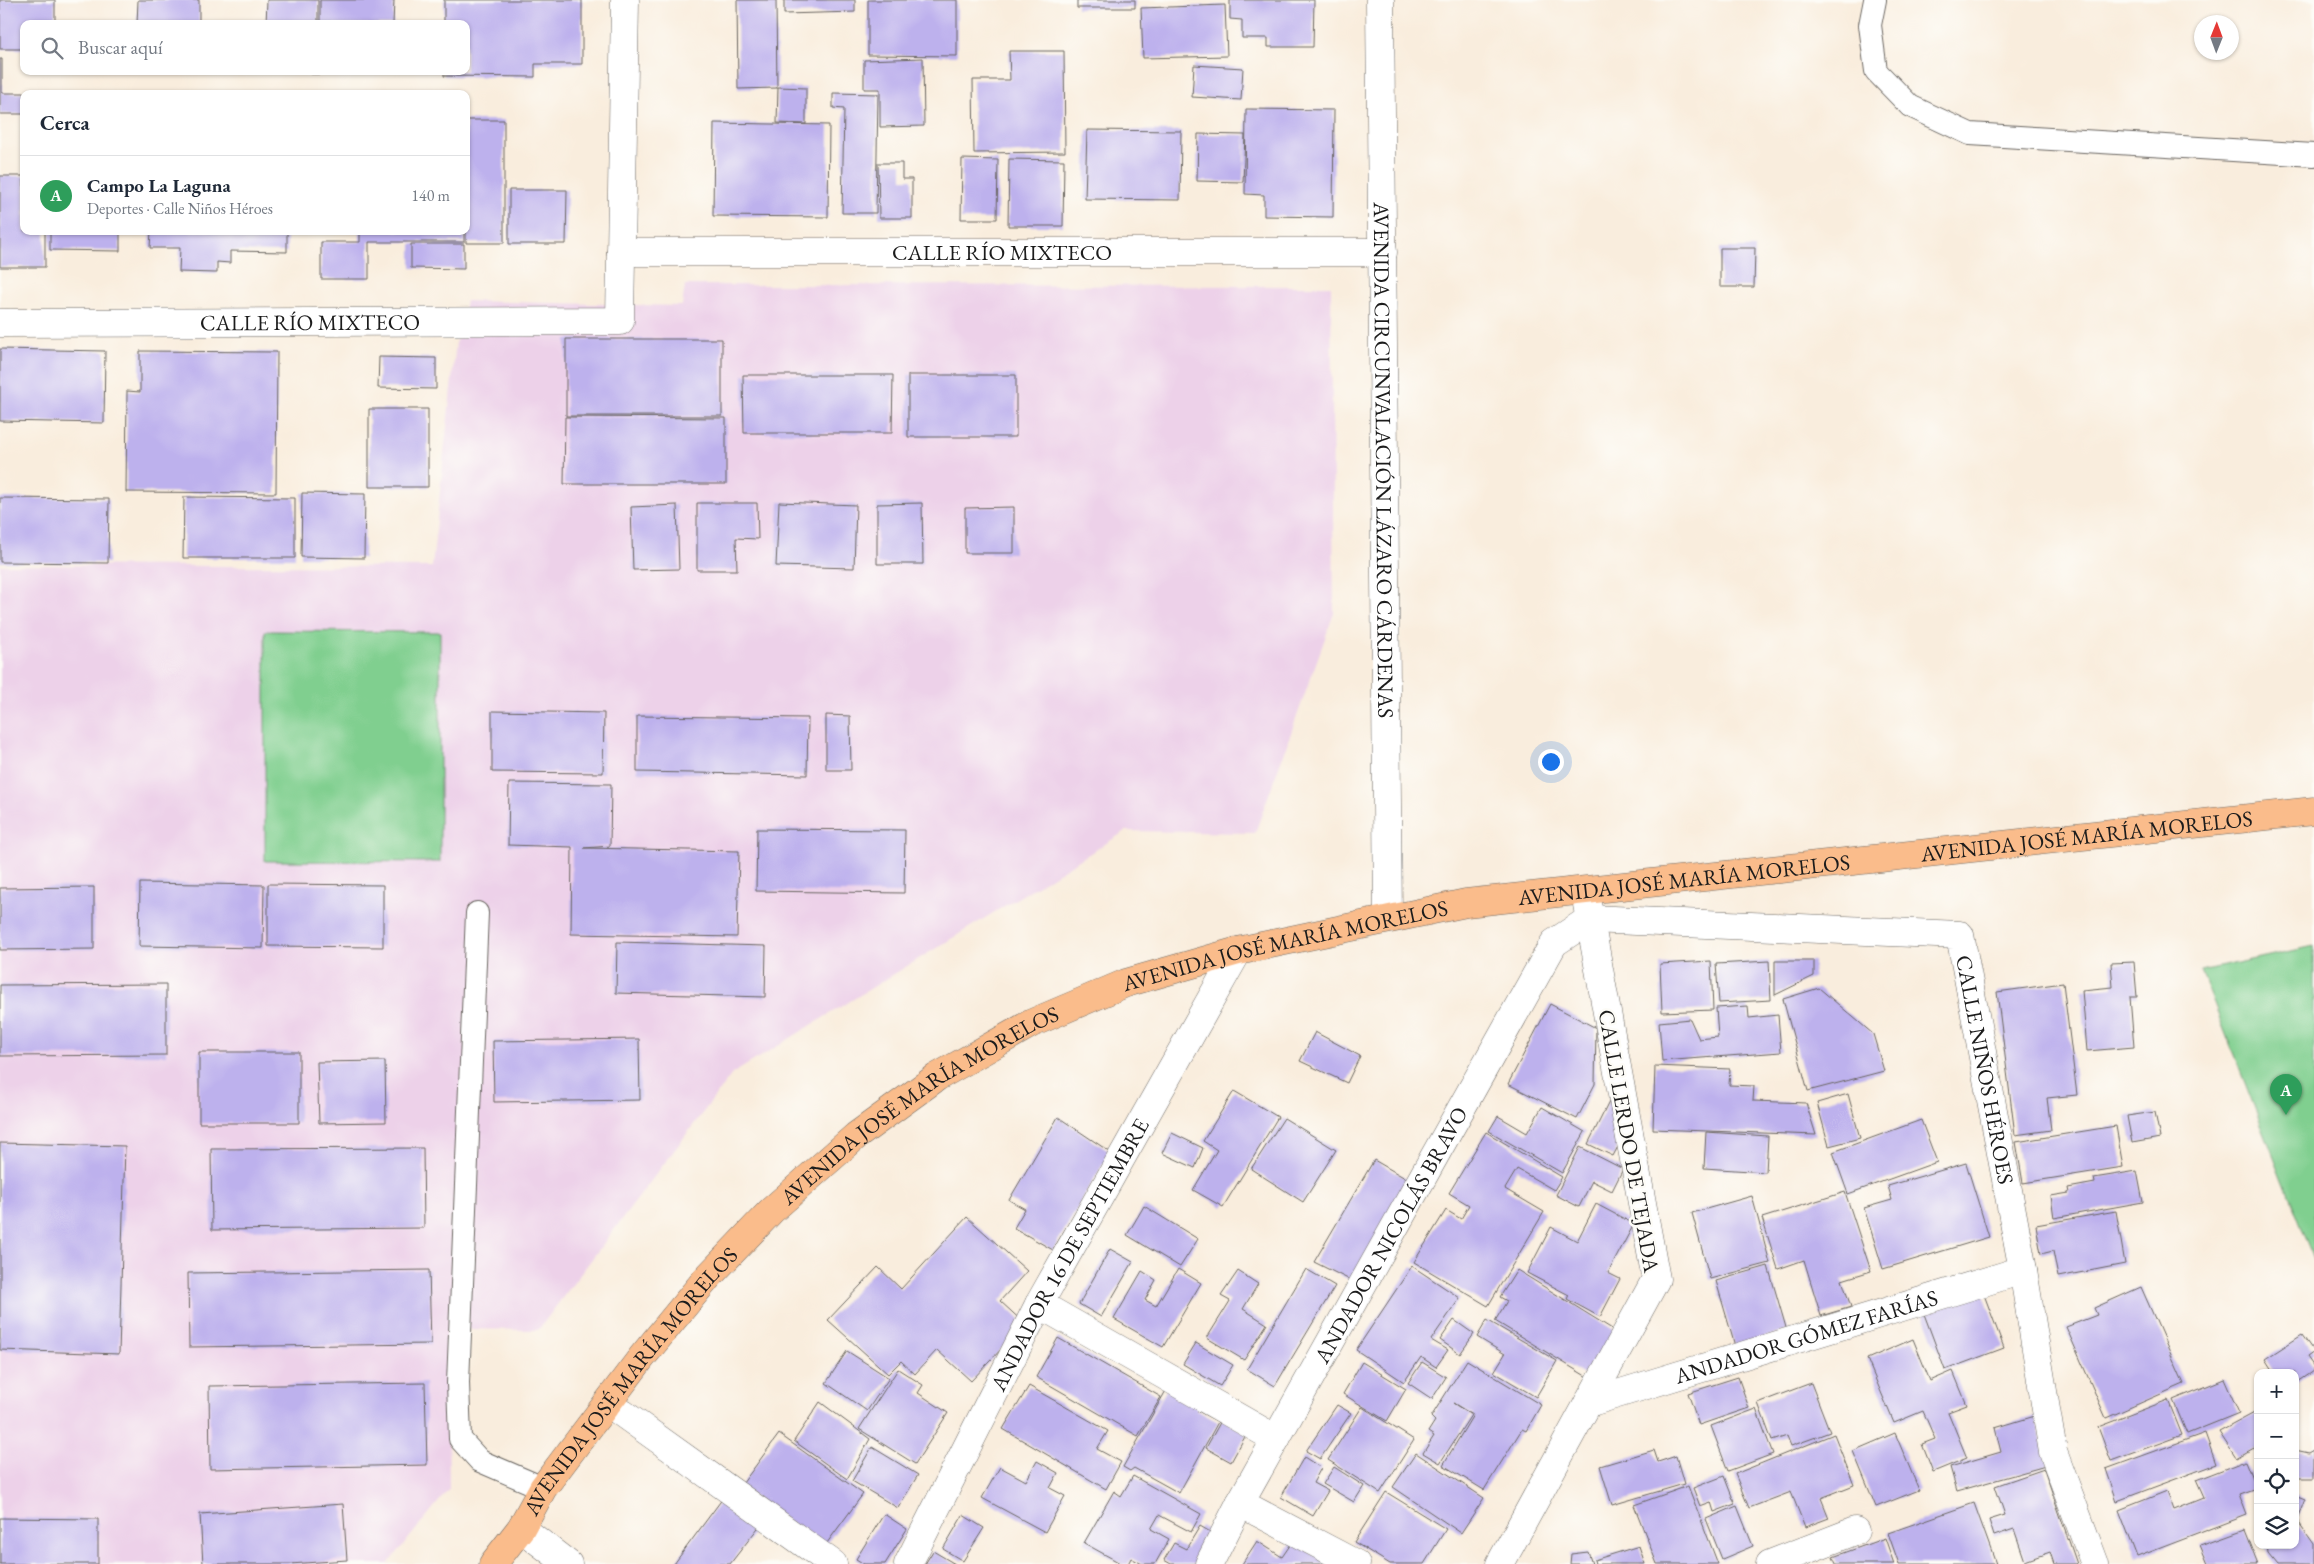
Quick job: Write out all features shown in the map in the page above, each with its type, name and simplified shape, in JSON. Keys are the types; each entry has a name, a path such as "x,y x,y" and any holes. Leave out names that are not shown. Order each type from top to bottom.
{"main road":[{"name":"AVENIDA JOSÉ MARÍA MORELOS","path":"493,1564 521,1528 544,1488 608,1403 707,1278 770,1211 856,1136 936,1077 1032,1023 1126,983 1238,951 1466,903 2314,811"}],"street":[{"path":"621,252 625,0"},
{"name":"AVENIDA CIRCUNVALACIÓN LÁZARO CÁRDENAS","path":"1380,0 1388,919"},
{"name":"CALLE RÍO MIXTECO","path":"0,323 620,321 621,252 1383,252"},
{"name":"CALLE LERDO DE TEJADA","path":"1500,1564 1656,1279 1585,890"},
{"name":"CALLE NIÑOS HÉROES","path":"1590,920 1960,935 2023,1270 2053,1452 2095,1564"},
{"name":"ANDADOR NICOLÁS BRAVO","path":"1209,1564 1240,1503 1554,944 1590,920"},
{"name":"ANDADOR 16 DE SEPTIEMBRE","path":"908,1564 1039,1304 1238,951"},
{"name":"ANDADOR GÓMEZ FARÍAS","path":"1588,1403 2023,1270"},
{"path":"1039,1304 1276,1439"},
{"path":"608,1403 833,1564"},
{"path":"1240,1503 1356,1564"},
{"path":"521,1528 568,1564"},
{"path":"1770,1564 1855,1531"}],"lane":[{"path":"1874,0 1870,25 1876,71 1910,106 1970,134 2314,154"},
{"path":"477,913 458,1383 460,1440 480,1461 544,1488"}],"shaded area":[{"path":"685,285 1331,286 1334,613 1255,833 1126,831 732,1074 538,1330 447,1329 449,1489 388,1564 0,1564 0,565 432,567 456,342 466,301 682,306"}],"green space":[{"path":"265,631 440,632 440,862 265,861"},
{"path":"2314,946 2314,1259 2201,971"}],"building":[{"path":"0,0 55,0 55,20 20,20 20,49 0,49"},
{"path":"138,0 199,0 199,20 137,20"},
{"path":"267,0 318,0 318,20 266,20"},
{"path":"320,0 394,0 393,20 320,20"},
{"path":"444,0 582,0 582,64 535,64 535,77 444,76 470,75 470,20 444,20"},
{"path":"737,0 776,0 777,88 738,89"},
{"path":"784,0 855,0 855,12 784,14"},
{"path":"868,0 957,0 957,56 868,55"},
{"path":"1077,0 1135,0 1135,8 1077,8"},
{"path":"1230,0 1314,0 1313,47 1268,47 1268,38 1242,38 1242,20 1230,19"},
{"path":"1225,5 1227,56 1143,58 1141,8"},
{"path":"1009,51 1064,51 1065,152 974,153 973,80 1010,80"},
{"path":"923,58 924,126 880,127 880,89 864,89 864,60"},
{"path":"0,59 2,59 2,93 20,93 20,114 0,114"},
{"path":"1194,65 1243,68 1241,100 1192,97"},
{"path":"778,87 806,88 806,124 777,123"},
{"path":"833,93 878,94 876,213 842,213 844,109 833,108"},
{"path":"1246,109 1334,110 1333,217 1264,216 1264,195 1245,194"},
{"path":"470,120 504,120 504,243 466,243 466,235 470,235"},
{"path":"714,123 829,125 828,217 713,216"},
{"path":"1087,130 1181,131 1180,200 1085,199"},
{"path":"1198,134 1245,135 1243,182 1197,181"},
{"path":"962,159 998,160 997,219 961,219"},
{"path":"1009,159 1064,160 1063,226 1008,226"},
{"path":"878,163 902,163 902,179 912,179 912,218 879,218"},
{"path":"0,176 20,176 20,235 45,235 45,267 0,267"},
{"path":"509,190 567,190 566,244 509,244"},
{"path":"50,235 120,235 120,251 50,250"},
{"path":"151,235 287,235 287,252 230,251 230,263 217,262 217,273 179,272 180,248 150,248"},
{"path":"360,235 464,235 464,242 369,242 369,279 321,279 321,242 360,242"},
{"path":"411,244 464,244 464,269 411,268"},
{"path":"1720,248 1755,248 1754,287 1720,287"},
{"path":"566,339 722,339 722,416 566,416"},
{"path":"0,349 105,351 104,423 0,421"},
{"path":"140,351 277,352 276,493 126,492 127,391 140,392"},
{"path":"379,357 436,358 436,389 378,388"},
{"path":"743,375 893,375 892,433 744,433"},
{"path":"908,375 1016,375 1016,437 908,437"},
{"path":"369,409 428,409 428,487 369,487"},
{"path":"565,417 726,418 726,484 564,484"},
{"path":"302,493 365,494 364,558 301,557"},
{"path":"184,497 295,498 295,558 183,558"},
{"path":"0,498 109,499 108,563 0,562"},
{"path":"779,502 856,505 854,568 776,566"},
{"path":"697,503 757,503 758,539 736,538 737,570 697,570"},
{"path":"922,503 923,564 877,564 877,504"},
{"path":"677,505 679,569 633,570 631,507"},
{"path":"1014,507 1014,553 965,553 965,508"},
{"path":"492,711 604,713 603,773 492,772"},
{"path":"826,715 850,716 851,770 826,770"},
{"path":"637,716 808,718 807,775 637,772"},
{"path":"509,783 611,784 610,846 584,848 739,851 737,937 571,934 572,847 508,845"},
{"path":"757,829 905,830 904,893 756,891"},
{"path":"140,883 264,885 263,948 139,946"},
{"path":"268,884 383,885 383,947 268,946"},
{"path":"94,887 94,949 0,950 0,888"},
{"path":"617,942 766,946 765,997 616,993"},
{"path":"1711,961 1713,1010 1662,1012 1660,964"},
{"path":"1769,961 1771,1000 1719,1003 1716,964"},
{"path":"1775,961 1814,961 1814,976 1775,995"},
{"path":"2134,962 2137,997 2130,997 2134,1047 2087,1051 2082,990 2113,987 2111,963"},
{"path":"2063,983 2077,1095 2047,1098 2051,1130 2015,1135 1997,992"},
{"path":"166,984 166,1055 0,1056 0,985"},
{"path":"1819,988 1873,1034 1884,1071 1808,1091 1783,999"},
{"path":"1550,1004 1596,1028 1595,1084 1577,1119 1508,1084"},
{"path":"1748,1006 1749,1018 1778,1015 1781,1052 1662,1061 1659,1022 1690,1019 1699,1039 1718,1037 1716,1008"},
{"path":"1315,1032 1360,1056 1347,1083 1300,1061"},
{"path":"639,1039 640,1100 494,1102 493,1041"},
{"path":"199,1052 299,1052 299,1123 199,1123"},
{"path":"385,1061 386,1122 319,1123 317,1062"},
{"path":"1655,1066 1730,1069 1729,1085 1754,1086 1753,1101 1806,1103 1816,1135 1653,1129"},
{"path":"1234,1091 1278,1117 1223,1207 1193,1190 1217,1150 1203,1141"},
{"path":"1613,1094 1623,1137 1613,1156 1588,1144"},
{"path":"1848,1094 1860,1138 1829,1146 1817,1103"},
{"path":"1542,1107 1585,1132 1562,1173 1489,1131 1498,1116 1527,1133"},
{"path":"2155,1112 2160,1138 2132,1143 2127,1116"},
{"path":"1058,1117 1110,1152 1053,1250 1014,1228 1025,1209 1009,1200"},
{"path":"1284,1118 1336,1150 1303,1202 1251,1169"},
{"path":"1921,1120 1937,1162 1848,1194 1833,1152"},
{"path":"2116,1126 2123,1167 2023,1183 2016,1142"},
{"path":"1486,1132 1562,1177 1554,1190 1517,1169 1505,1189 1544,1212 1488,1306 1414,1262 1446,1210 1461,1219 1469,1205 1449,1193"},
{"path":"1706,1132 1768,1136 1766,1172 1704,1168"},
{"path":"1172,1133 1203,1148 1195,1168 1162,1153"},
{"path":"0,1143 125,1146 119,1354 0,1350"},
{"path":"1580,1147 1623,1169 1612,1191 1592,1181 1579,1207 1556,1195"},
{"path":"423,1148 424,1228 212,1230 211,1149"},
{"path":"1374,1160 1412,1182 1356,1283 1314,1262"},
{"path":"1966,1163 1989,1237 1883,1269 1864,1208 1892,1200 1888,1186"},
{"path":"2137,1171 2143,1202 2054,1218 2051,1196 2069,1193 2068,1188 2095,1183 2094,1178"},
{"path":"1845,1192 1871,1271 1842,1280 1851,1307 1821,1316 1804,1260 1778,1269 1762,1218"},
{"path":"1752,1196 1770,1263 1710,1279 1692,1213"},
{"path":"1596,1204 1634,1224 1608,1273 1620,1279 1600,1317 1567,1299 1569,1295 1527,1273 1551,1227 1577,1241"},
{"path":"1144,1206 1198,1239 1180,1267 1127,1235"},
{"path":"2116,1211 2125,1264 2058,1277 2053,1251 2041,1254 2036,1225"},
{"path":"967,1217 1027,1271 1000,1301 1025,1324 971,1381 937,1350 915,1374 901,1361 888,1374 828,1320 878,1267 901,1289"},
{"path":"1110,1249 1133,1262 1101,1317 1079,1304"},
{"path":"1412,1266 1460,1298 1431,1340 1448,1350 1436,1367 1421,1357 1404,1382 1356,1350"},
{"path":"1768,1266 1787,1331 1735,1346 1716,1281"},
{"path":"1178,1269 1201,1283 1163,1347 1114,1319 1142,1271 1156,1280 1145,1300 1156,1306"},
{"path":"1306,1269 1335,1286 1275,1386 1247,1369"},
{"path":"429,1270 431,1344 189,1347 188,1273"},
{"path":"1517,1270 1617,1332 1589,1378 1495,1321 1507,1301 1500,1297"},
{"path":"1238,1271 1258,1284 1243,1309 1267,1324 1244,1360 1207,1338 1230,1301 1221,1296"},
{"path":"2141,1287 2184,1384 2106,1418 2066,1327 2097,1315 2094,1308"},
{"path":"1983,1292 2004,1348 1945,1370 1924,1314"},
{"path":"1454,1320 1474,1334 1460,1354 1440,1340"},
{"path":"1487,1320 1557,1361 1536,1397 1494,1372 1505,1354 1477,1337"},
{"path":"2302,1335 2314,1352 2307,1357 2314,1367 2314,1371 2299,1381 2299,1369 2271,1369 2265,1359"},
{"path":"1058,1338 1161,1397 1138,1436 1036,1377"},
{"path":"1913,1339 1930,1381 1953,1371 1967,1405 1948,1412 1967,1458 1933,1472 1922,1444 1935,1439 1923,1411 1894,1423 1867,1359"},
{"path":"1196,1343 1233,1365 1220,1386 1183,1364"},
{"path":"847,1351 889,1378 867,1411 826,1383"},
{"path":"1467,1360 1541,1405 1526,1431 1522,1429 1484,1490 1443,1465 1473,1415 1453,1403 1471,1415 1440,1463 1423,1453 1434,1436 1428,1432 1435,1421 1431,1417"},
{"path":"1362,1362 1406,1389 1387,1421 1343,1394"},
{"path":"1422,1362 1446,1377 1432,1399 1408,1383"},
{"path":"898,1369 923,1385 918,1393 948,1413 915,1464 859,1429"},
{"path":"1738,1377 1749,1408 1699,1425 1688,1393"},
{"path":"2224,1379 2239,1413 2187,1434 2173,1400"},
{"path":"425,1383 427,1465 210,1469 209,1386"},
{"path":"1811,1383 1830,1432 1791,1446 1787,1436 1772,1441 1758,1403"},
{"path":"1029,1386 1108,1431 1097,1449 1121,1462 1106,1489 1003,1429"},
{"path":"1168,1387 1199,1404 1196,1410 1218,1422 1179,1493 1134,1468 1130,1471 1123,1467"},
{"path":"2168,1400 2182,1435 2111,1461 2098,1427"},
{"path":"820,1402 870,1439 847,1479 794,1441"},
{"path":"1337,1405 1351,1413 1320,1459 1306,1451"},
{"path":"1362,1407 1414,1440 1380,1493 1328,1460"},
{"path":"1756,1409 1773,1454 1728,1471 1711,1426"},
{"path":"2254,1413 2254,1448 2236,1458 2219,1432"},
{"path":"2035,1416 2049,1465 1957,1491 1950,1467 2001,1452 1995,1428"},
{"path":"1222,1419 1247,1433 1231,1462 1206,1448"},
{"path":"1895,1433 1919,1490 1876,1507 1853,1451"},
{"path":"2205,1433 2216,1464 2117,1501 2106,1469"},
{"path":"779,1434 863,1494 824,1547 740,1487"},
{"path":"1834,1434 1854,1485 1821,1498 1829,1518 1805,1527 1791,1492 1749,1508 1735,1474"},
{"path":"872,1447 918,1475 898,1508 852,1481"},
{"path":"1654,1450 1658,1462 1676,1456 1684,1484 1612,1505 1600,1466"},
{"path":"2314,1450 2314,1477 2299,1477 2299,1451 2309,1453"},
{"path":"1416,1453 1484,1498 1461,1533 1393,1487"},
{"path":"1304,1457 1321,1468 1313,1483 1328,1491 1313,1516 1281,1497"},
{"path":"1037,1461 1058,1473 1050,1488 1065,1496 1045,1532 982,1498 1000,1467 1026,1481"},
{"path":"2245,1461 2254,1483 2254,1489 2239,1494 2247,1515 2137,1557 2119,1510 2167,1491 2174,1510 2204,1498 2196,1480"},
{"path":"1334,1467 1364,1486 1354,1502 1323,1484"},
{"path":"2044,1469 2077,1564 2054,1564 2050,1552 2025,1561 2014,1529 1994,1536 1989,1520 2005,1515 1995,1486"},
{"path":"1133,1476 1201,1514 1191,1532 1159,1515 1151,1529 1169,1539 1155,1564 1142,1564 1131,1558 1128,1564 1122,1564 1084,1543 1114,1491 1121,1496"},
{"path":"1724,1476 1735,1504 1714,1512 1711,1502 1700,1506 1693,1488"},
{"path":"1688,1486 1718,1564 1657,1564 1634,1505"},
{"path":"1386,1492 1446,1529 1424,1564 1390,1564 1354,1542"},
{"path":"723,1498 761,1524 730,1564 674,1564"},
{"path":"2299,1498 2305,1500 2299,1516"},
{"path":"1974,1503 1996,1564 1899,1564 1888,1533"},
{"path":"343,1504 347,1560 290,1564 203,1564 200,1514"},
{"path":"1737,1506 1753,1546 1722,1559 1706,1519"},
{"path":"884,1514 907,1529 885,1564 864,1564 856,1559"},
{"path":"963,1515 984,1528 963,1561 943,1549"},
{"path":"0,1518 98,1519 98,1564 0,1564"},
{"path":"2299,1524 2314,1545 2314,1564 2276,1564 2267,1553 2266,1549 2299,1549"},
{"path":"1200,1526 1214,1534 1196,1564 1171,1564 1164,1560 1174,1543 1186,1549"},
{"path":"2244,1529 2258,1564 2208,1564 2200,1545"},
{"path":"1885,1538 1894,1564 1836,1564 1833,1557"},
{"path":"1257,1541 1282,1557 1293,1541 1329,1564 1242,1564"},
{"path":"1639,1546 1645,1564 1595,1564 1594,1560"},
{"path":"933,1551 955,1564 925,1564"},
{"path":"1588,1552 1592,1564 1570,1564 1571,1554"}],"place":[{"name":"Campo La Laguna","path":"2286,1115"}]}
